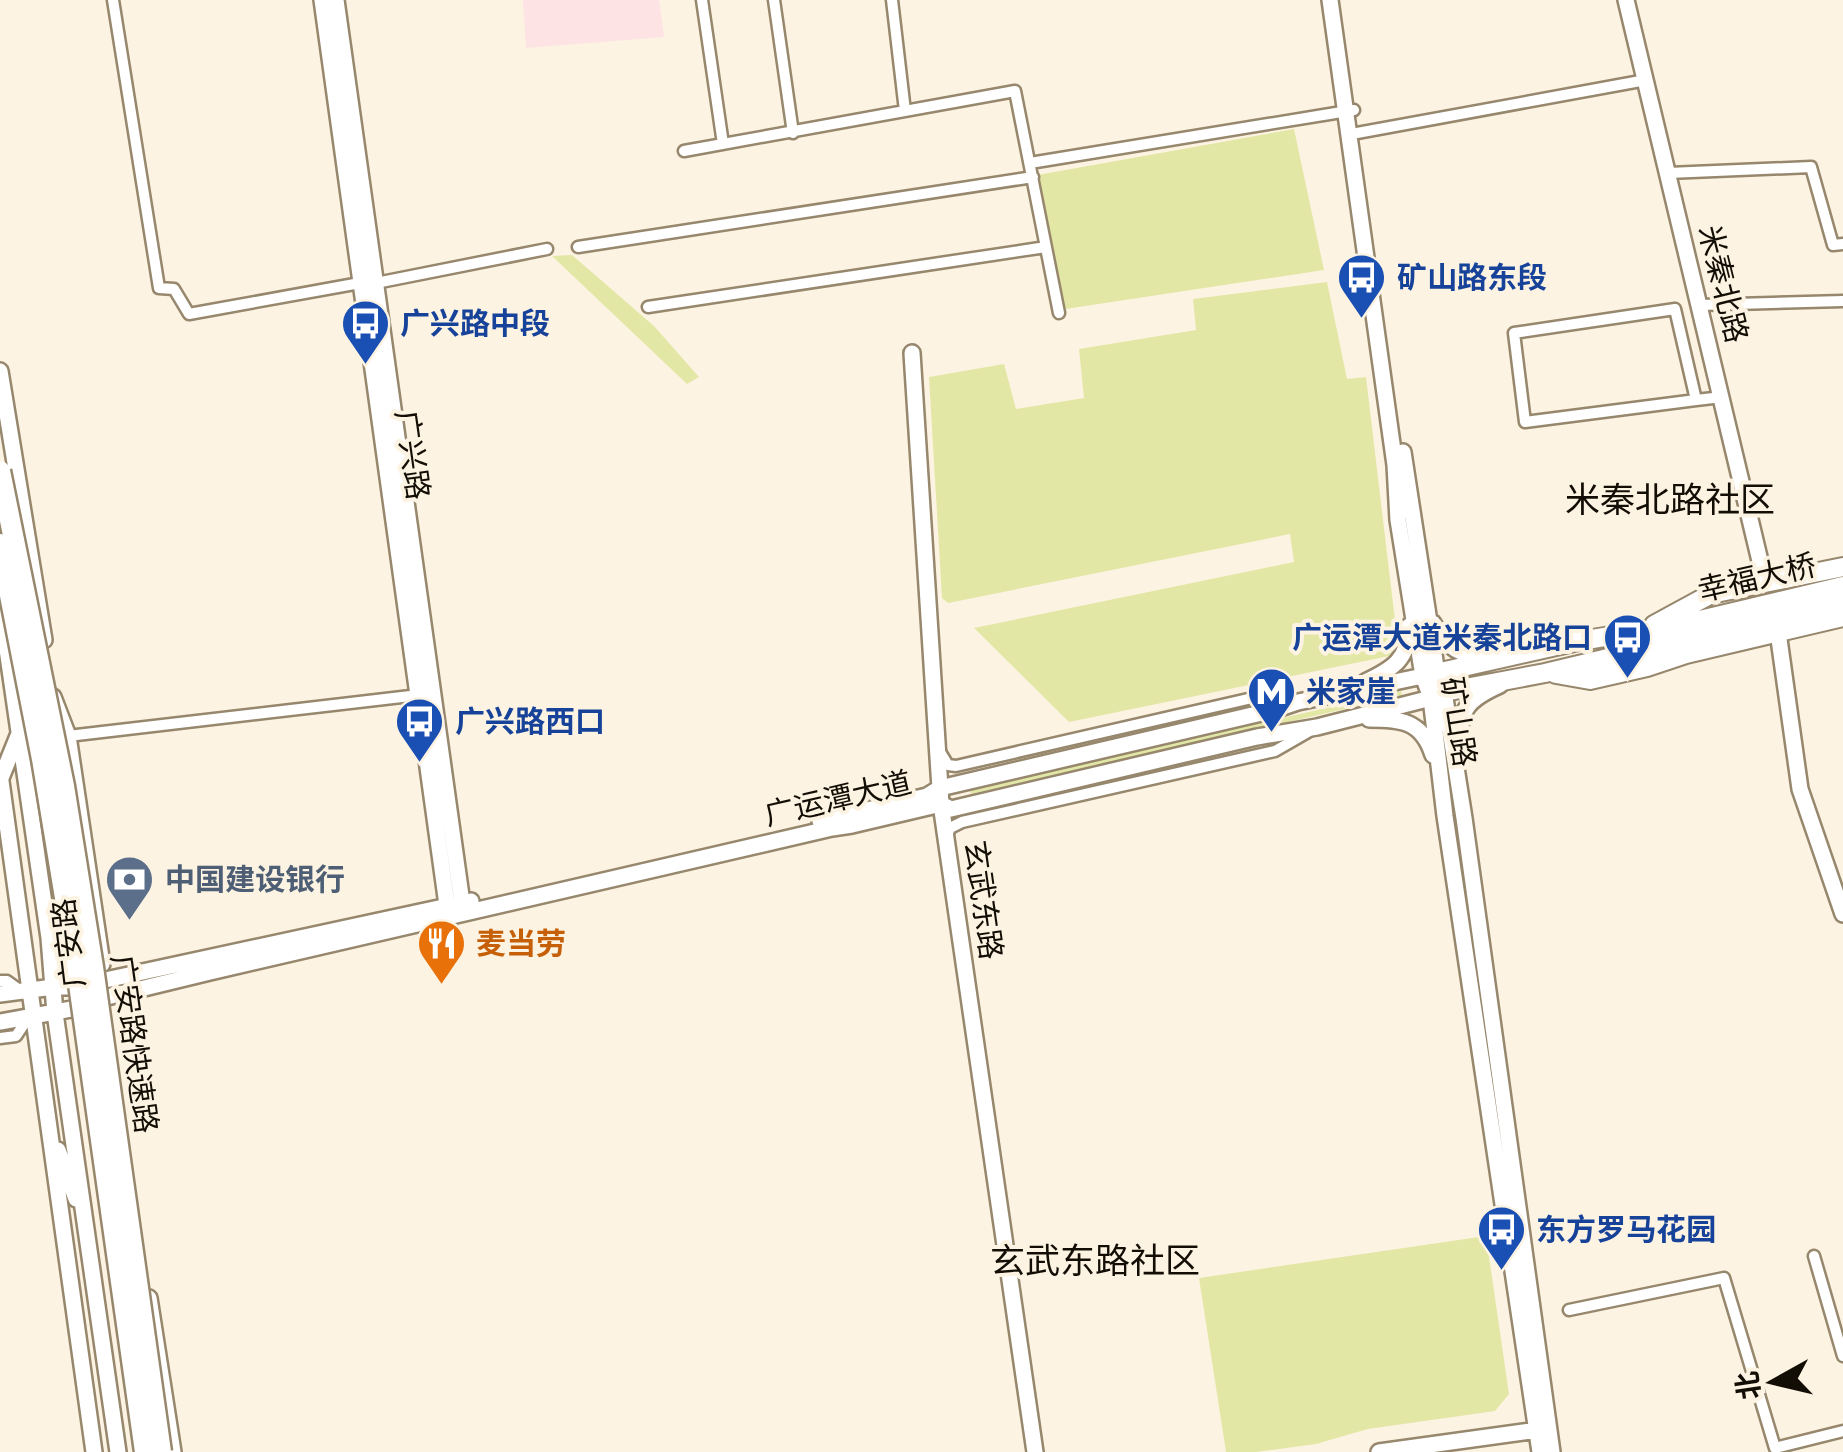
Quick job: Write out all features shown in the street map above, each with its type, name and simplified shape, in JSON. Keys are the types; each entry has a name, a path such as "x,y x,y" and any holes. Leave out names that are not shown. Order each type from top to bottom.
{"highway":[{"name":"广安路快速路","path":"0,471 67,804 161,1452"},
{"name":"广安路快速路","path":"0,544 42,759 77,970 146,1452"}],"main road":[{"name":"广兴路","path":"322,0 368,283 452,910"},
{"name":"广兴路","path":"336,0 419,694 452,910"},
{"name":"矿山路","path":"1330,0 1357,133 1426,603 1430,675"},
{"name":"矿山路","path":"1339,0 1408,592 1459,786 1542,1430"},
{"name":"米秦北路","path":"1626,0 1766,582"},
{"name":"玄武东路","path":"912,352 940,796 1035,1452"},
{"name":"广安路","path":"0,371 54,702 68,736 173,1452"},
{"path":"0,518 146,1452"},
{"path":"1644,631 1711,594 1843,567"},
{"name":"幸福大桥","path":"1685,631 1843,586"},
{"path":"1340,693 1383,673 1403,656 1408,639 1408,592"},
{"path":"0,602 118,1452"},
{"name":"幸福大桥","path":"1685,631 1843,602"},
{"path":"1426,603 1436,629 1450,647 1471,656 1504,658"},
{"path":"1545,672 1590,680 1843,617"},
{"name":"广运潭大道","path":"0,1022 77,1008 452,910 940,796 1092,752 1298,702 1574,642 1644,631 1685,631"},
{"name":"广运潭大道","path":"940,796 951,809 1545,672 1685,631"},
{"path":"1778,632 1800,789 1843,914"},
{"path":"1459,786 1459,732 1464,710 1477,696 1520,678"},
{"name":"矿山路","path":"1437,695 1440,781 1546,1451"},
{"path":"1350,719 1396,720 1413,726 1430,744 1440,781"},
{"path":"0,776 19,732"},
{"name":"广安路","path":"0,776 30,1018 94,1452"},
{"name":"广运潭大道","path":"0,994 73,987 452,910"},
{"path":"48,1123 86,1226"},
{"path":"1380,1452 1542,1430"}],"street":[{"path":"113,0 159,288 174,289 189,314 546,249"},
{"path":"702,0 723,144"},
{"path":"774,0 793,133"},
{"path":"892,0 906,110"},
{"path":"1357,133 1646,80"},
{"path":"684,152 1015,91 1059,313"},
{"path":"1030,163 1350,110"},
{"path":"1668,172 1812,167 1833,245 1843,244"},
{"path":"578,247 1033,178"},
{"path":"648,308 1046,247"},
{"path":"1700,305 1843,301"},
{"path":"1696,400 1675,310 1514,333 1525,422 1722,397"},
{"path":"68,736 419,694"},
{"path":"936,738 942,758 952,766 1261,696 1298,702"},
{"path":"947,844 950,828 962,822 1275,751 1317,727"},
{"path":"1047,745 1092,752"},
{"path":"0,982 7,980 27,991"},
{"path":"0,1038 16,1036 30,1018"},
{"path":"1814,1256 1843,1356"},
{"path":"1568,1310 1724,1278 1775,1448 1843,1431"}],"shaded area":[{"path":"523,0 659,0 664,37 526,48"}],"green space":[{"path":"1294,129 1324,270 1059,310 1032,176"},
{"path":"572,255 654,326 699,377 687,384 552,256"},
{"path":"1327,282 1347,379 1366,377 1399,654 1069,722 974,628 1294,562 1290,534 948,603 942,598 929,377 1004,364 1016,409 1084,398 1079,349 1196,330 1193,299"},
{"path":"1401,691 1402,696 971,794 970,789"},
{"path":"1486,1236 1509,1394 1495,1411 1368,1429 1316,1444 1226,1452 1199,1278"}],"place":[{"name":"矿山路东段","path":"1362,320"},
{"name":"广兴路中段","path":"365,366"},
{"name":"广运潭大道米秦北路口","path":"1627,680"},
{"name":"米家崖","path":"1271,734"},
{"name":"广兴路西口","path":"420,764"},
{"name":"中国建设银行","path":"130,922"},
{"name":"麦当劳","path":"441,986"},
{"name":"东方罗马花园","path":"1501,1272"}],"district":[{"name":"米秦北路社区","path":"1670,500"},
{"name":"玄武东路社区","path":"1095,1261"}]}
